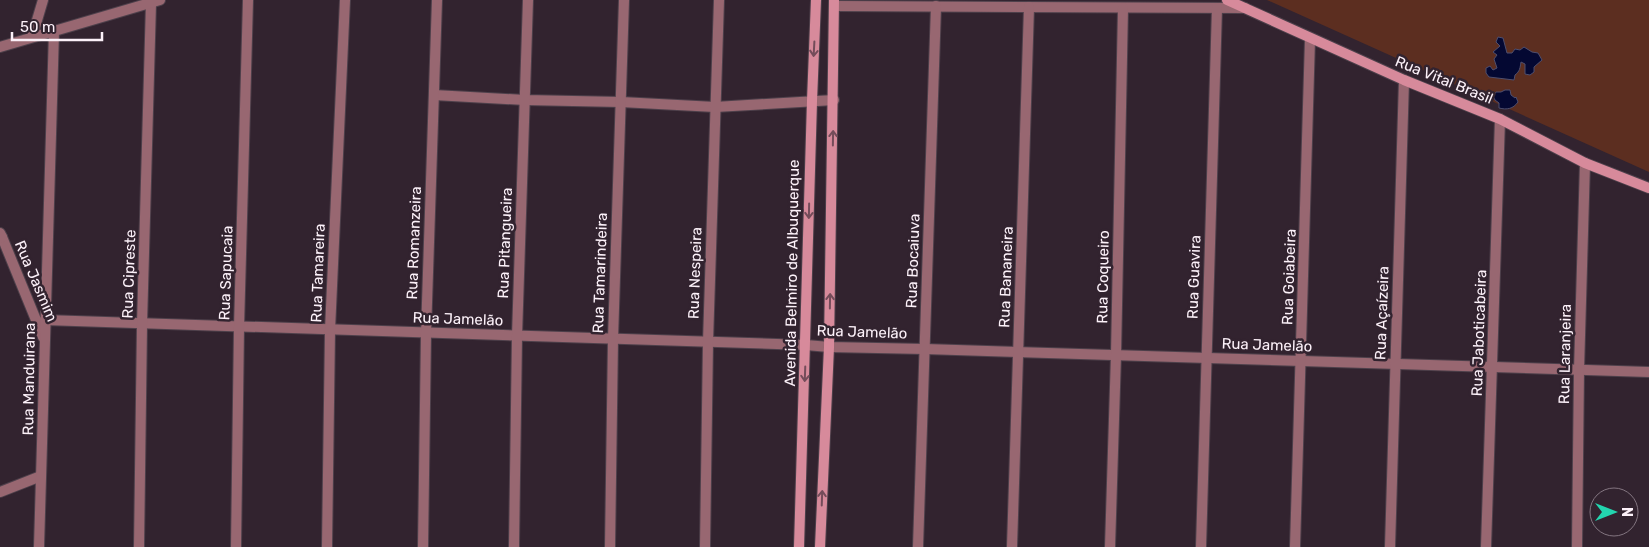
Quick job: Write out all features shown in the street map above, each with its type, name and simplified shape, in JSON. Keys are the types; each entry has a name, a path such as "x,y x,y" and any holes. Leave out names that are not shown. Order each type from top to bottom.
{"main road":[{"name":"Avenida Belmiro de Albuquerque","path":"799,547 816,0"},
{"name":"Rua Vital Brasil","path":"1227,0 1404,80 1500,119 1584,162 1649,188"},
{"path":"820,547 829,347 834,3"}],"street":[{"path":"32,38 43,0"},
{"name":"Rua Sapucaia","path":"236,547 239,327 248,0"},
{"name":"Rua Tamareira","path":"327,547 330,330 344,0"},
{"name":"Rua Romanzeira","path":"423,547 426,332 437,0"},
{"name":"Rua Pitangueira","path":"514,547 517,336 528,0"},
{"name":"Rua Tamarindeira","path":"610,547 613,339 624,0"},
{"name":"Rua Nespeira","path":"705,547 708,342 719,0"},
{"path":"0,47 140,3 156,1"},
{"name":"Rua Cipreste","path":"139,547 142,324 156,1"},
{"path":"834,3 936,6 1246,8"},
{"name":"Rua Bocaiuva","path":"918,547 936,6"},
{"name":"Rua Bananeira","path":"1012,547 1029,7"},
{"name":"Rua Coqueiro","path":"1110,547 1123,8"},
{"name":"Rua Guavira","path":"1201,547 1217,8"},
{"name":"Rua Manduirana","path":"40,547 54,31"},
{"name":"Rua Goiabeira","path":"1295,547 1310,39"},
{"name":"Rua Açaízeira","path":"1390,547 1404,80"},
{"path":"434,95 716,107 834,100"},
{"name":"Rua Jaboticabeira","path":"1486,547 1500,119"},
{"name":"Rua Laranjeira","path":"1576,547 1584,162"},
{"name":"Rua Jasmim","path":"1,236 45,340"},
{"name":"Rua Jamelão","path":"45,320 829,347 1649,372"},
{"path":"0,492 41,476"}],"shaded area":[{"path":"1267,0 1649,0 1649,172"},
{"path":"1498,37 1503,38 1507,53 1512,53 1515,49 1520,50 1524,47 1538,53 1542,60 1534,67 1534,72 1530,75 1525,74 1525,64 1521,62 1520,69 1515,75 1514,80 1489,77 1486,73 1486,68 1490,66 1493,70 1497,68 1494,59 1497,55 1493,52 1500,46 1496,42"},
{"path":"1510,90 1511,95 1516,97 1518,102 1514,106 1505,109 1499,108 1499,103 1493,96 1496,92"}]}
